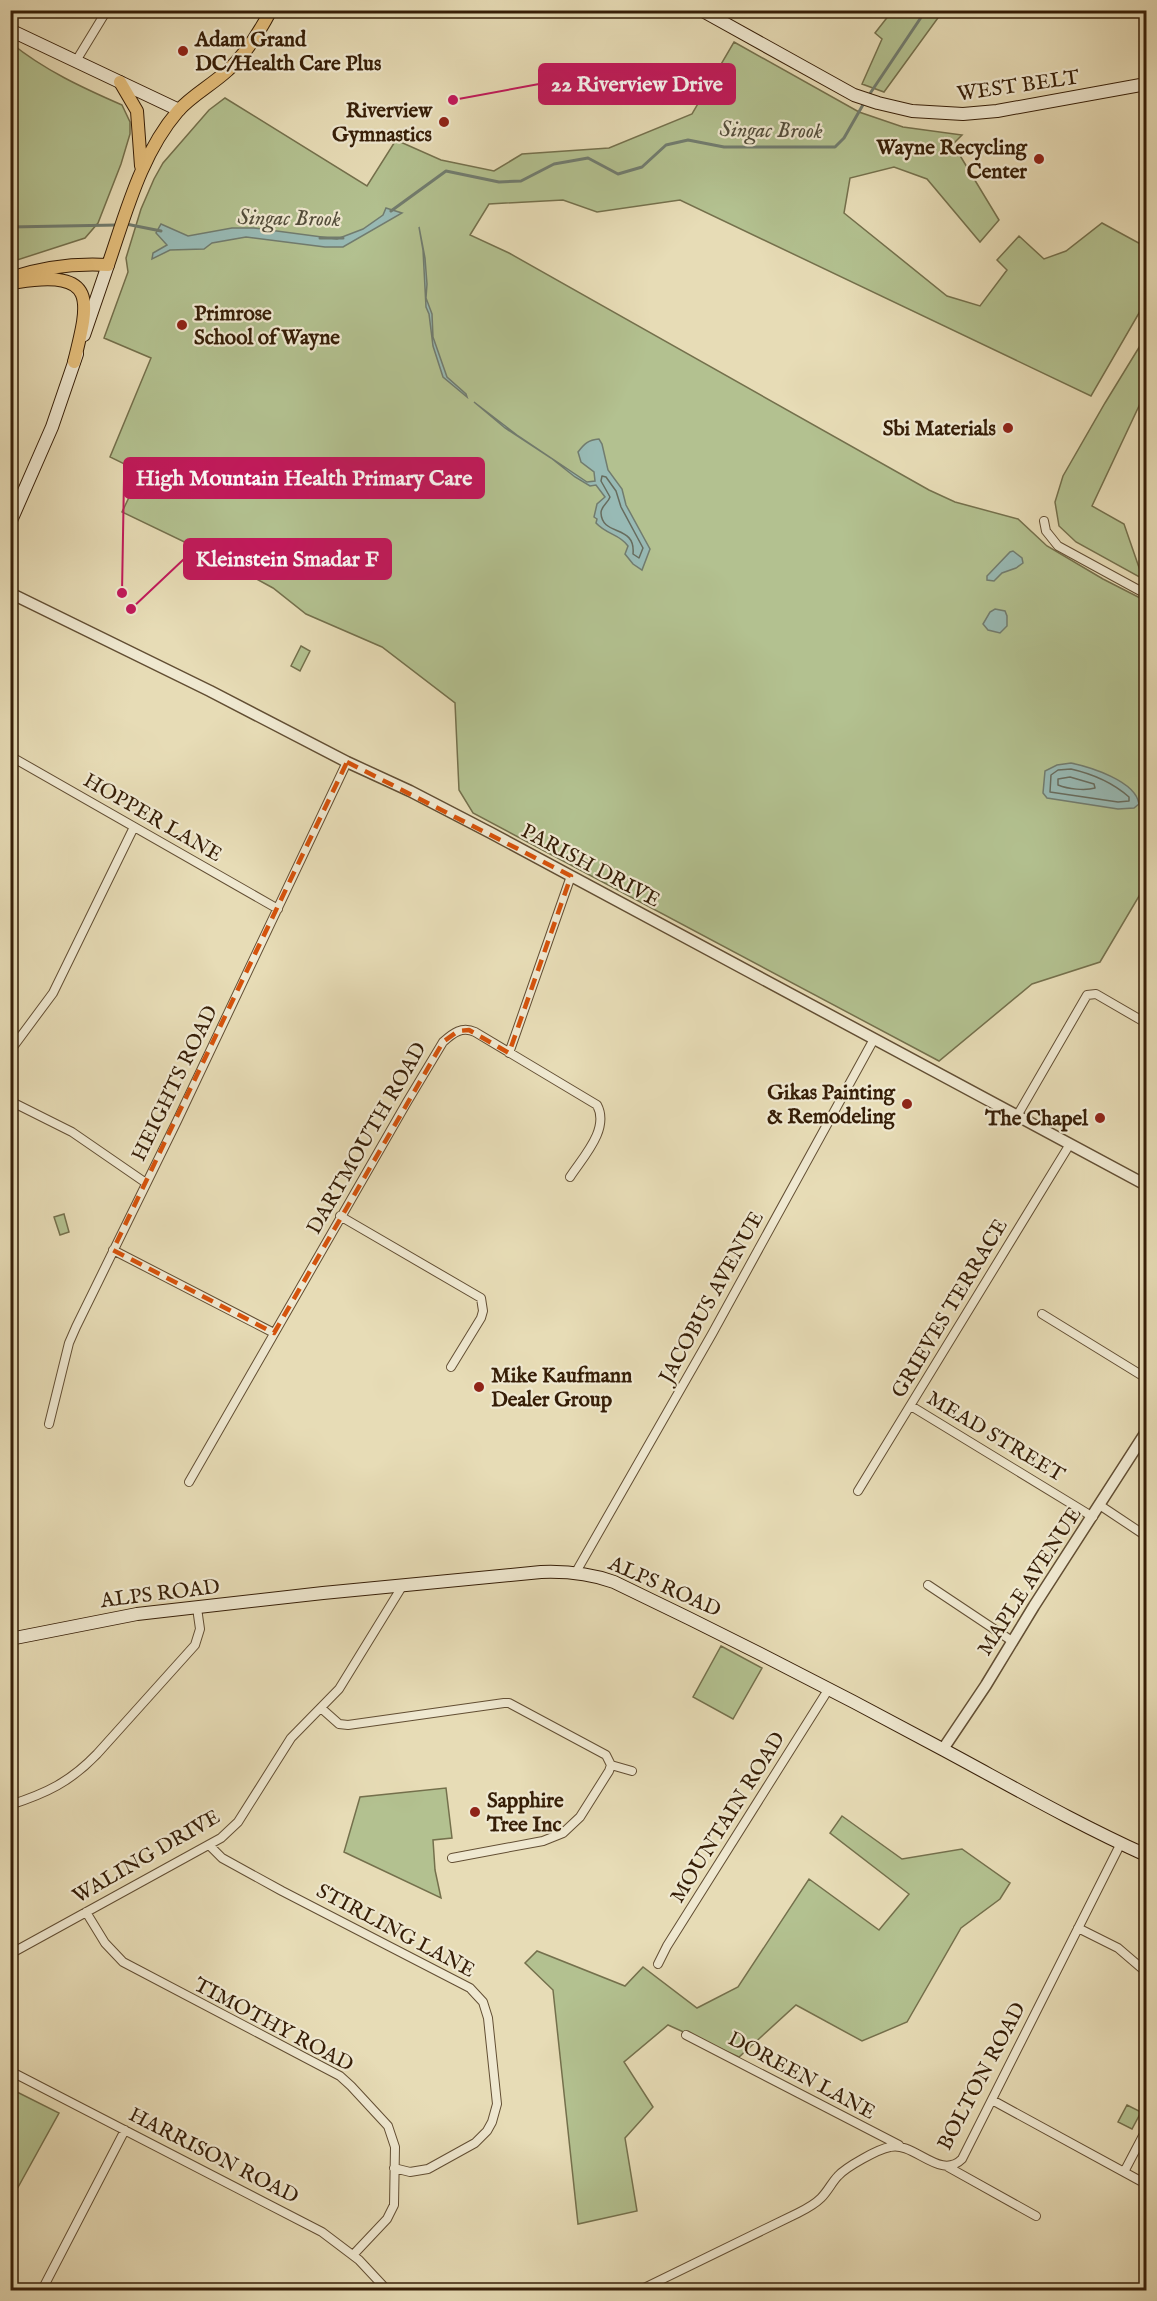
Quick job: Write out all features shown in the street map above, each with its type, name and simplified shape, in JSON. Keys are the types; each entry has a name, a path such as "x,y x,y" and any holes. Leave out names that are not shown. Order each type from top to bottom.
{"main road":[{"path":"10,523 52,428 141,172 159,137 179,111 230,69 254,39 271,10"},
{"name":"WEST BELT","path":"702,10 854,95 878,103 930,113 980,113 1146,84"},
{"path":"10,30 179,111"},
{"path":"120,82 137,111 141,172"},
{"path":"10,278 72,264 108,266"},
{"path":"10,283 60,279 77,287 82,293 85,306 74,362"},
{"name":"ALPS ROAD","path":"10,1639 108,1618 403,1585 541,1572 576,1572 614,1582 722,1634 943,1749 1085,1827 1146,1855"}],"street":[{"path":"75,62 107,10"},
{"path":"1044,521 1046,531 1058,546 1146,594"},
{"name":"PARISH DRIVE","path":"10,593 210,691 347,762 410,791 1146,1185"},
{"name":"HOPPER LANE","path":"10,756 278,909"},
{"name":"HEIGHTS ROAD","path":"49,1424 69,1344 347,762"},
{"path":"10,1051 58,984 134,827"},
{"path":"509,1053 571,876"},
{"path":"1017,1116 1088,995 1095,994 1146,1023"},
{"name":"DARTMOUTH ROAD","path":"189,1482 340,1216 443,1042 451,1034 469,1030 594,1102 600,1110 600,1125 570,1177"},
{"name":"JACOBUS AVENUE","path":"576,1572 712,1334 874,1039"},
{"path":"10,1101 72,1132 146,1183"},
{"name":"GRIEVES TERRACE","path":"858,1491 1070,1144"},
{"path":"340,1216 481,1298 483,1311 481,1318 451,1367"},
{"path":"113,1250 274,1333"},
{"path":"1042,1314 1146,1378"},
{"name":"MEAD STREET","path":"911,1406 1093,1517"},
{"name":"MAPLE AVENUE","path":"943,1749 1101,1506 1146,1432"},
{"path":"1101,1506 1146,1536"},
{"name":"WALING DRIVE","path":"10,1953 222,1838 238,1822 291,1738 339,1689 403,1585"},
{"path":"928,1585 1012,1641"},
{"path":"10,1804 56,1788 84,1767 195,1645 200,1629 198,1608"},
{"name":"MOUNTAIN ROAD","path":"658,1964 667,1946 828,1690"},
{"path":"321,1708 339,1724 348,1725 509,1703 606,1755 610,1765 609,1771 580,1817 563,1833 543,1841 452,1857"},
{"path":"610,1765 632,1771"},
{"name":"BOLTON ROAD","path":"640,2290 798,2214 821,2198 839,2175 886,2147 902,2147 948,2166 953,2166 962,2159 1121,1844"},
{"name":"STIRLING LANE","path":"209,1845 222,1858 282,1891 470,1988 483,2002 488,2018 496,2104 492,2122 475,2143 428,2169 410,2172 394,2168"},
{"name":"TIMOTHY ROAD","path":"86,1912 105,1943 131,1968 346,2081 388,2126 395,2147 394,2205 392,2211 353,2255"},
{"path":"1078,1928 1118,1948 1146,1972"},
{"name":"DOREEN LANE","path":"686,2035 902,2147"},
{"name":"HARRISON ROAD","path":"10,2071 322,2232 353,2255 387,2290"},
{"path":"992,2100 1146,2184"},
{"path":"42,2290 125,2130"},
{"path":"1124,2172 1146,2130"},
{"path":"948,2166 1036,2216"}],"highlighted area":[{"path":"347,762 571,876 509,1053 469,1030 458,1031 443,1042 274,1333 113,1250"}],"green space":[{"path":"893,10 943,11 884,92 862,84 882,39 875,33"},
{"path":"734,42 859,112 903,127 962,135 953,144 999,220 980,242 927,179 894,167 850,178 844,213 947,296 980,306 1007,270 997,260 1019,236 1044,259 1066,251 1102,223 1146,247 1146,301 1091,396 680,200 597,212 563,200 489,204 470,235 509,253 929,490 955,502 1018,519 1047,546 1146,601 1146,891 1142,891 1100,962 1032,984 939,1061 473,813 459,790 455,703 382,647 306,614 273,588 224,561 122,512 141,472 110,457 151,358 104,338 128,272 126,258 141,209 163,163 209,110 225,98 367,186 396,140 441,160 494,171 522,154 609,148 692,114"},
{"path":"11,43 50,70 122,105 130,122 130,134 98,223 85,238 11,262"},
{"path":"1146,336 1146,391 1092,506 1124,524 1143,579 1076,542 1059,526 1055,502 1063,476"},
{"path":"301,646 310,651 300,671 291,666"},
{"path":"64,1214 69,1232 60,1235 54,1217"},
{"path":"721,1646 762,1668 733,1719 693,1697"},
{"path":"446,1788 452,1838 433,1840 435,1870 441,1898 344,1852 360,1797"},
{"path":"842,1816 902,1859 962,1849 1010,1883 1000,1899 961,1928 907,2022 862,2041 796,2005 739,2057 668,2025 624,2062 653,2107 625,2138 637,2211 578,2224 553,1990 525,1963 537,1951 625,1986 643,1967 697,2008 738,1987 809,1879 879,1930 909,1894 830,1833"},
{"path":"11,2089 59,2113 11,2200"},
{"path":"1127,2105 1141,2112 1132,2129 1118,2122"}],"water":[{"path":"386,208 402,213 343,247 325,247 246,237 212,243 204,249 170,250 152,259 153,253 167,245 156,233 161,224 188,236 232,228 254,228 337,239 363,229 383,215"},
{"path":"419,227 425,258 426,298 432,314 433,337 447,377 467,397 443,377 433,346 426,307 423,250"},
{"path":"474,402 517,435 587,482 595,481 594,472 581,462 578,452 587,443 599,439 608,470 622,489 626,505 650,549 642,570 625,554 628,546 625,542 596,523 597,519 594,517 597,504 605,497 596,485 590,486 575,477 551,458 505,428"},
{"path":"1013,551 1022,558 1023,563 1002,573 994,581 987,580 987,576"},
{"path":"995,609 1005,611 1007,616 1007,626 1000,633 988,630 983,624 990,612"},
{"path":"1071,763 1111,776 1121,782 1130,788 1139,804 1134,808 1118,809 1047,798 1043,793 1045,771 1057,765"}],"waterway":[{"name":"Singac Brook","path":"869,95 926,10"},
{"name":"Singac Brook","path":"391,211 446,171 499,182 521,181 554,164 588,158 618,174 642,167 666,145 688,140 724,147 835,147 844,138 864,103"},
{"name":"Singac Brook","path":"126,224 161,231"},
{"name":"Singac Brook","path":"10,227 117,225"},
{"name":"Singac Brook","path":"320,238 343,238"}],"place":[{"name":"Adam Grand DC/Health Care Plus","path":"183,51"},
{"name":"22 Riverview Drive","path":"453,100"},
{"name":"Riverview Gymnastics","path":"444,122"},
{"name":"Wayne Recycling Center","path":"1039,159"},
{"name":"Primrose School of Wayne","path":"182,325"},
{"name":"Sbi Materials","path":"1008,428"},
{"name":"High Mountain Health Primary Care","path":"122,593"},
{"name":"Kleinstein Smadar F","path":"131,609"},
{"name":"Gikas Painting & Remodeling","path":"907,1104"},
{"name":"The Chapel","path":"1100,1118"},
{"name":"Mike Kaufmann Dealer Group","path":"479,1387"},
{"name":"Sapphire Tree Inc","path":"475,1812"}]}
